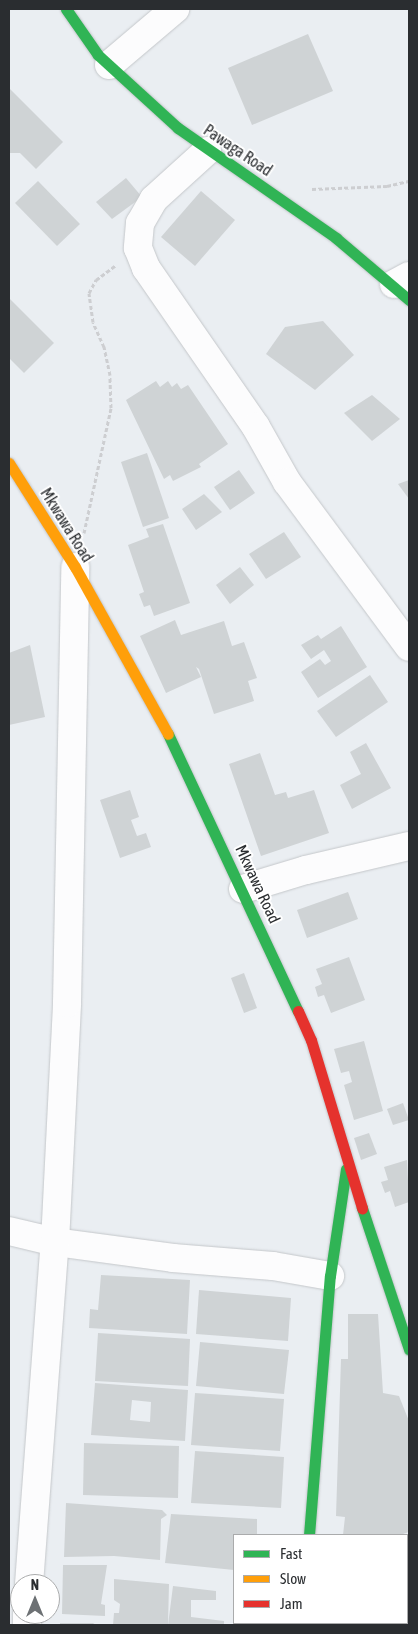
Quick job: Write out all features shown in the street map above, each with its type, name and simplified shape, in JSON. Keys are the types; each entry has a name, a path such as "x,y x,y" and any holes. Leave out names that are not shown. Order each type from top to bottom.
{"street":[{"name":"Pawaga Road","path":"66,9 109,65 207,151 285,202 404,287"},
{"path":"109,65 175,9"},
{"path":"207,151 154,199 140,223 137,234 140,252 165,297 224,379 287,482 409,647"},
{"name":"Mkwawa Road","path":"9,463 75,567 180,756 243,889 311,1040 346,1163 409,1349"},
{"path":"30,1574 54,1242 70,947 75,567"},
{"path":"243,889 306,870 409,846"},
{"path":"309,1534 330,1276 346,1163"},
{"path":"9,1231 54,1242 273,1266 330,1276"}],"path":[{"path":"285,202 318,187 387,186 409,181"},
{"path":"75,567 109,429 111,408 110,375 104,347 91,314 88,293 96,280 140,252"}],"building":[{"path":"308,34 333,91 252,125 228,68"},
{"path":"9,88 63,142 36,169 20,153 9,153"},
{"path":"126,178 142,197 112,219 96,202"},
{"path":"38,181 80,224 57,246 15,203"},
{"path":"201,191 235,220 195,266 161,237"},
{"path":"9,298 54,343 24,373 9,358"},
{"path":"323,321 354,355 315,390 266,354 285,327"},
{"path":"156,381 160,387 168,381 172,387 177,383 181,389 188,385 228,444 199,464 201,467 173,481 170,475 164,479 126,400"},
{"path":"372,395 400,419 372,441 344,413"},
{"path":"147,453 169,518 143,527 121,462"},
{"path":"239,470 255,493 230,510 214,487"},
{"path":"409,480 409,499 398,484"},
{"path":"204,494 222,512 196,530 182,509"},
{"path":"163,524 190,603 154,616 150,605 144,607 139,594 144,592 128,545 149,537 146,529"},
{"path":"284,532 301,557 266,579 249,554"},
{"path":"240,567 254,585 230,604 216,585"},
{"path":"175,620 181,635 224,621 232,646 244,642 257,678 248,681 254,701 214,714 199,669 196,667 201,677 166,693 140,636"},
{"path":"341,626 367,667 318,698 301,672 320,659 325,665 331,661 324,650 311,659 301,645 318,635 321,639"},
{"path":"30,645 45,717 9,725 9,653"},
{"path":"370,675 388,702 336,737 317,711"},
{"path":"366,743 391,788 352,809 340,785 361,774 350,752"},
{"path":"260,753 275,795 286,792 288,798 314,790 329,833 261,856 229,764"},
{"path":"130,790 139,817 131,820 137,836 146,833 151,847 120,858 100,800"},
{"path":"348,892 358,919 307,938 297,910"},
{"path":"349,957 365,1000 331,1013 324,995 318,997 315,987 322,984 316,969"},
{"path":"244,973 257,1008 244,1013 231,978"},
{"path":"364,1041 383,1111 354,1120 344,1085 352,1082 349,1071 341,1073 334,1049"},
{"path":"403,1103 409,1120 393,1125 387,1109"},
{"path":"369,1133 377,1154 361,1160 354,1138"},
{"path":"407,1160 409,1202 395,1207 390,1191 385,1193 381,1182 388,1180 384,1167"},
{"path":"101,1275 190,1280 187,1334 89,1328 90,1309 98,1310"},
{"path":"199,1290 291,1298 288,1341 196,1334"},
{"path":"348,1314 378,1314 383,1393 399,1396 409,1421 409,1532 403,1534 343,1534 345,1517 336,1516 341,1359 348,1359"},
{"path":"98,1333 190,1339 188,1386 95,1381"},
{"path":"200,1342 289,1350 284,1394 196,1386"},
{"path":"95,1383 188,1390 185,1441 91,1435","holes":["132,1400 151,1402 150,1422 130,1420"]},
{"path":"195,1393 284,1399 280,1451 191,1445"},
{"path":"84,1443 179,1446 178,1498 83,1495"},
{"path":"195,1451 284,1457 281,1508 191,1503"},
{"path":"66,1503 162,1510 167,1515 161,1519 160,1560 114,1556 64,1557"},
{"path":"171,1514 257,1519 257,1534 233,1534 233,1570 165,1563"},
{"path":"63,1565 107,1565 101,1604 105,1605 105,1616 62,1614"},
{"path":"114,1579 169,1584 168,1625 113,1625 114,1613 119,1613 120,1604 114,1600"},
{"path":"173,1586 216,1591 216,1600 191,1600 191,1617 224,1621 224,1625 168,1625"},
{"path":"93,1623 96,1625 60,1625"}],"traffic: fast":[{"path":"66,9 98,55 178,128 336,238 409,300"},
{"path":"168,734 298,1011"},
{"path":"309,1534 330,1276 346,1169"},
{"path":"362,1208 409,1349"}],"traffic: slow":[{"path":"9,463 75,567 168,734"}],"traffic: jam":[{"path":"298,1011 311,1040 362,1208"}]}
